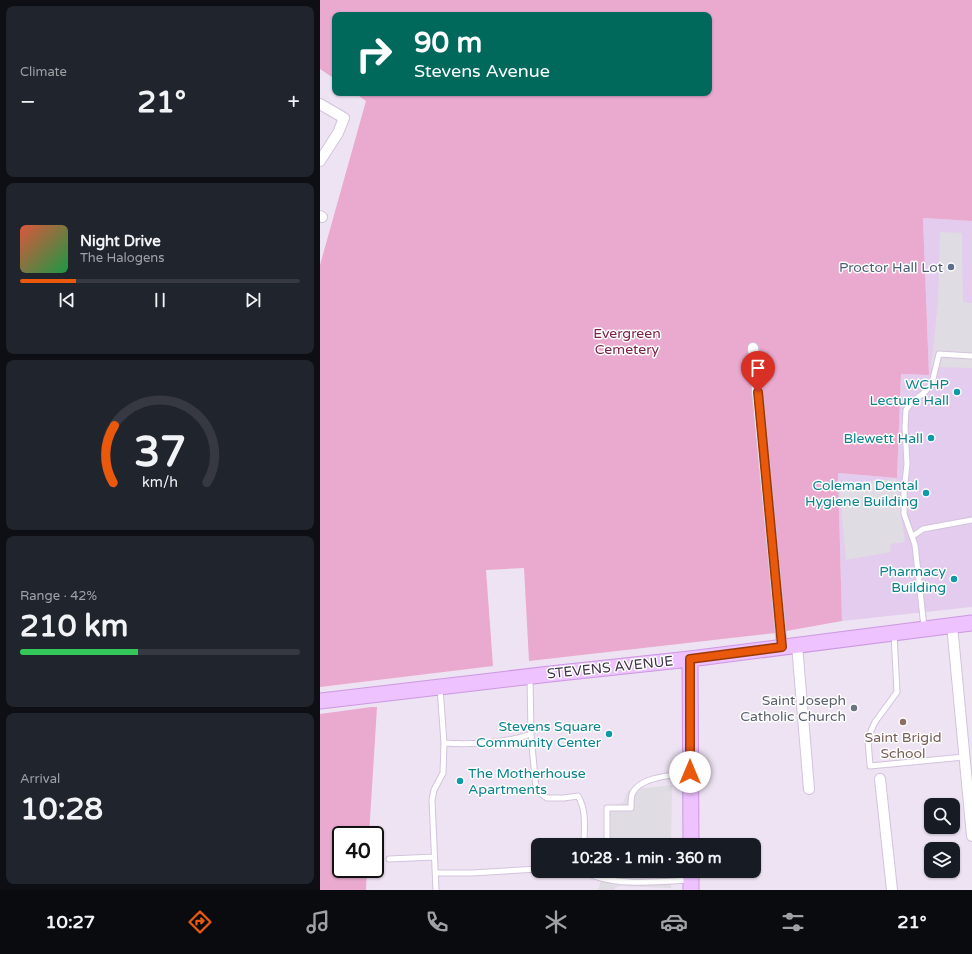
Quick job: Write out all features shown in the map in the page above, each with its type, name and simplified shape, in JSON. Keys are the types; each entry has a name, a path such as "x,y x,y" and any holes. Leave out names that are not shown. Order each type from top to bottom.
{"main road":[{"name":"STEVENS AVENUE","path":"320,701 690,659 972,623"},
{"path":"690,659 691,838"}],"street":[{"path":"320,104 344,118 335,138 320,161"},
{"path":"753,348 789,646 809,789"},
{"path":"952,625 972,836"},
{"path":"880,779 892,890"}],"lane":[{"path":"924,628 915,545 904,514 904,492 907,464 905,427 906,410 911,403 932,384 939,354 972,356"},
{"path":"912,536 923,529 972,520"},
{"path":"894,633 897,692 875,722 871,730 868,740 870,766 964,757"},
{"path":"530,676 531,734 536,790 547,798 578,796 583,804 584,838"},
{"path":"436,890 432,800 434,790 443,773 444,743 440,687"},
{"path":"444,743 467,744 520,738 531,734"},
{"path":"607,838 607,808 631,808 632,794 641,784 652,779 690,772"},
{"path":"389,859 434,857"},
{"path":"436,873 472,873 531,869"},
{"path":"604,878 634,882 691,880"}],"shaded area":[{"path":"923,218 972,221 972,607 842,621 838,473 897,478 901,374 929,375"},
{"name":"Proctor Hall Lot","path":"940,232 962,233 963,302 972,303 972,368 931,367 938,302"},
{"path":"896,479 905,542 890,544 891,552 846,560 839,484"},
{"path":"672,785 671,838 605,838 604,807 623,803 628,790"},
{"path":"602,878 671,878 671,888 619,886 615,888 615,890 598,890"}],"green space":[{"name":"Evergreen Cemetery","path":"320,0 972,0 972,221 923,218 929,375 901,374 897,478 838,473 842,621 775,633 529,661 524,568 486,570 493,666 320,687 320,265 366,101 359,96 712,96 712,12 332,12 332,77 320,69"},
{"path":"377,707 370,826 332,826 332,878 367,878 366,890 320,890 320,714"}],"place":[{"name":"Proctor Hall Lot","path":"951,267"},
{"name":"WCHP Lecture Hall","path":"957,392"},
{"name":"Blewett Hall","path":"931,438"},
{"name":"Coleman Dental Hygiene Building","path":"926,493"},
{"name":"Pharmacy Building","path":"954,579"},
{"name":"Saint Joseph Catholic Church","path":"854,708"},
{"name":"Saint Brigid School","path":"903,722"},
{"name":"Stevens Square Community Center","path":"609,734"},
{"name":"The Motherhouse Apartments","path":"460,781"}],"route":[{"path":"690,772 690,659 782,647 758,392"}]}
